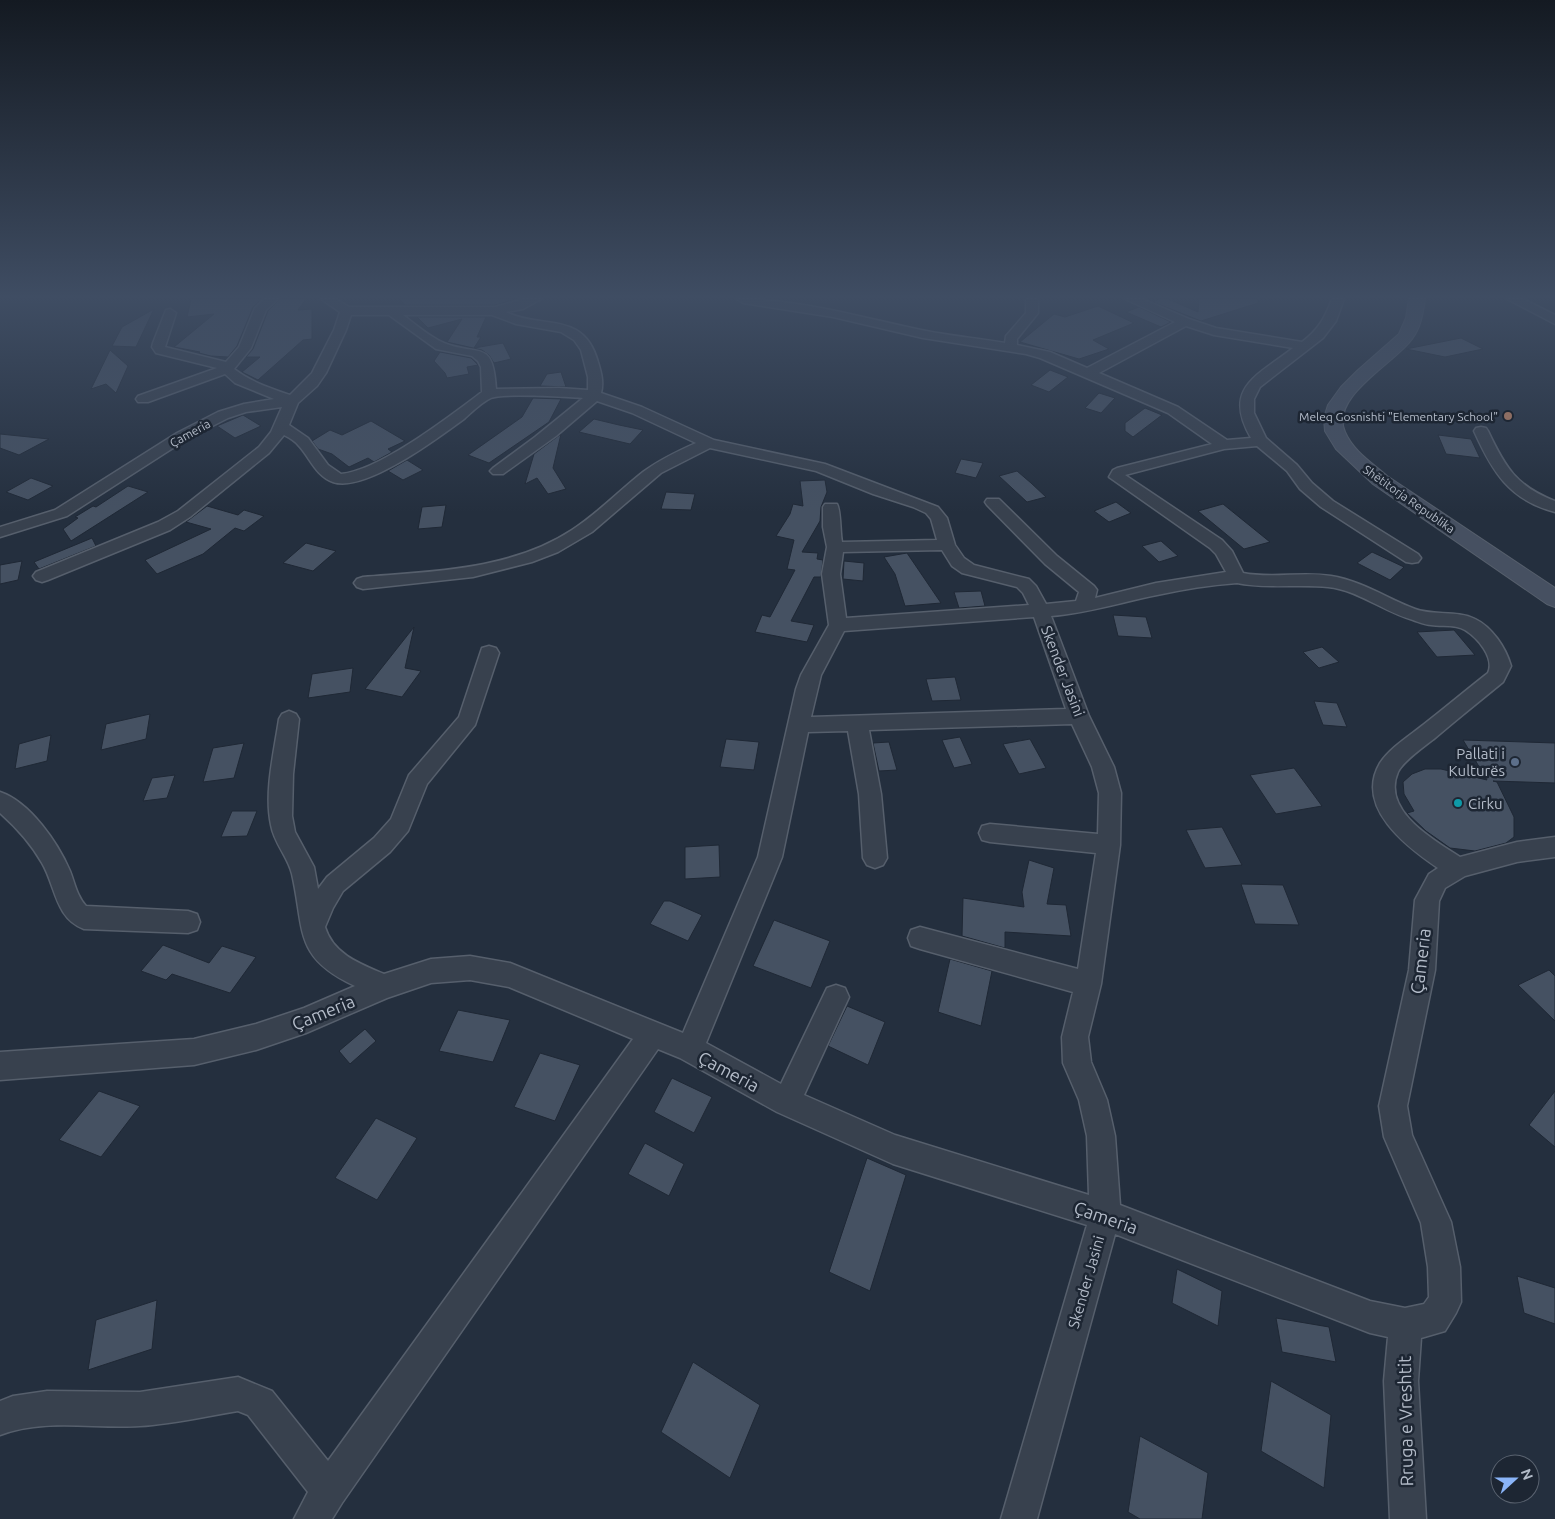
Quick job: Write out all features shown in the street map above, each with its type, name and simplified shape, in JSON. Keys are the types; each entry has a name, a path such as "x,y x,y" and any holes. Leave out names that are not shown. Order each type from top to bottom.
{"main road":[{"name":"Shëtitorja Republika","path":"1369,370 1353,384 1341,399 1332,417 1332,429 1342,446 1380,480 1555,599"}],"street":[{"path":"143,399 225,370"},
{"path":"228,370 240,380 256,388 292,401"},
{"path":"42,576 175,521 264,450 275,437 292,401 312,383 321,370"},
{"path":"281,426 304,443 328,474 339,479 352,479 366,474 424,439 489,393 488,370"},
{"path":"498,471 548,436 594,395 596,384 593,370"},
{"path":"1078,370 1173,410 1224,445"},
{"path":"1087,374 1095,370"},
{"path":"1272,370 1255,384 1247,395 1245,406 1248,420 1260,441 1292,468 1306,486 1327,504 1412,558"},
{"name":"Skender Jasini","path":"489,393 559,392 594,395 637,410 709,443 820,468 879,492 919,504 932,510 939,518 947,545 958,562 968,568 1023,583 1030,590 1040,610 1079,716 1103,767 1110,793 1109,845 1088,984 1075,1037 1077,1064 1093,1100 1101,1136 1105,1215 1019,1519"},
{"name":"Çameria","path":"0,532 61,513 182,436 223,415 244,408 292,401"},
{"path":"1481,431 1500,472 1523,492 1555,507"},
{"path":"1237,577 1223,551 1216,544 1117,476 1122,471 1224,445 1260,441"},
{"path":"363,583 451,575 514,564 540,555 576,535 606,513 650,475 690,450 709,443"},
{"path":"993,502 1086,598 1107,602 1156,589 1209,579 1237,577 1256,581 1328,581 1366,592 1409,613 1430,619 1468,623 1480,631 1498,655 1501,666 1496,677 1406,750 1389,767 1384,786 1388,807 1403,827 1424,846 1458,868"},
{"path":"690,1049 770,857 806,689 811,674 838,625 832,591 831,574 835,547 831,528 831,508"},
{"path":"835,547 947,545"},
{"path":"838,625 1065,609 1086,598"},
{"path":"313,926 323,902 336,884 382,845 400,824 421,774 468,720 489,653"},
{"path":"799,725 1079,716"},
{"path":"289,719 280,808 282,827 299,857 304,874 313,926 320,946 338,964 383,987"},
{"path":"857,723 870,794 875,858"},
{"path":"0,801 27,823 46,849 56,866 75,913 84,918 188,922"},
{"path":"990,833 1109,845"},
{"name":"Çameria","path":"0,1066 194,1052 272,1032 306,1020 383,987 431,971 470,968 510,974 652,1035 690,1049 787,1102 892,1149 1105,1215 1370,1317 1405,1324 1433,1319 1445,1302 1444,1267 1436,1222 1398,1137 1393,1106 1422,970 1427,900 1437,881 1458,868 1507,853 1530,849 1555,848"},
{"path":"920,938 1088,984"},
{"path":"787,1102 836,998"},
{"path":"312,1519 329,1490 652,1035"},
{"name":"Rruga e Vreshtit","path":"1405,1324 1401,1380 1408,1519"},
{"path":"0,1418 13,1413 47,1408 140,1409 238,1394 260,1403 329,1490"}],"building":[{"path":"100,370 126,370 116,393 106,384 91,389"},
{"path":"245,370 269,370 258,380 242,372"},
{"path":"442,370 468,370 469,374 447,378"},
{"path":"1050,370 1068,377 1049,392 1031,385"},
{"path":"561,372 566,387 540,386 547,374"},
{"path":"1099,393 1115,398 1101,413 1085,408"},
{"path":"533,398 561,399 549,422 489,463 468,455 522,417"},
{"path":"1145,408 1162,415 1133,437 1125,431 1125,423"},
{"path":"243,415 261,426 235,438 217,426"},
{"path":"594,419 643,430 630,444 579,432"},
{"path":"371,421 405,441 388,449 392,452 374,462 368,458 349,467 332,454 318,449 312,441 330,430 342,435"},
{"path":"0,434 49,439 19,455 0,448"},
{"path":"561,434 553,468 566,489 548,494 537,478 525,484 534,454"},
{"path":"1438,435 1471,439 1480,458 1446,454"},
{"path":"961,459 983,463 976,478 955,473"},
{"path":"407,460 423,470 403,480 388,471"},
{"path":"1017,471 1046,497 1027,502 999,476"},
{"path":"31,478 53,486 28,500 6,492"},
{"path":"825,480 827,492 821,507 820,521 802,552 818,553 817,559 823,560 821,577 814,577 791,621 814,625 807,642 755,632 762,615 770,617 795,570 787,569 794,540 776,536 790,514 793,504 803,506 800,481"},
{"path":"128,486 148,492 71,541 63,529 78,518 75,517 93,506 96,507"},
{"path":"666,492 695,494 691,510 661,509"},
{"path":"1116,502 1131,513 1109,522 1094,511"},
{"path":"1223,504 1270,542 1244,549 1198,511"},
{"path":"446,505 442,527 418,529 422,507"},
{"path":"207,506 238,515 244,510 264,516 244,531 235,528 203,554 157,574 145,560 211,529 186,522"},
{"path":"92,538 96,546 39,569 34,562"},
{"path":"1161,541 1178,556 1159,562 1142,546"},
{"path":"306,543 336,551 313,571 283,563"},
{"path":"1372,552 1404,567 1390,580 1357,563"},
{"path":"907,553 941,603 905,606 895,574 884,557"},
{"path":"22,561 18,580 0,584 0,565"},
{"path":"844,561 864,563 863,581 843,579"},
{"path":"981,591 985,606 959,608 954,592"},
{"path":"1113,615 1146,617 1152,638 1118,636"},
{"path":"414,627 405,668 421,671 402,697 365,689"},
{"path":"1454,630 1475,655 1437,657 1417,632"},
{"path":"1322,647 1339,662 1319,668 1303,652"},
{"path":"353,668 350,692 308,698 312,674"},
{"path":"955,677 961,700 932,701 926,679"},
{"path":"1314,701 1337,703 1347,727 1323,725"},
{"path":"150,714 146,739 101,750 106,724"},
{"path":"51,735 47,761 15,769 19,744"},
{"path":"960,737 972,764 954,768 942,740"},
{"path":"726,739 759,742 754,770 720,767"},
{"path":"1030,739 1046,768 1019,774 1003,744"},
{"name":"Cirku","path":"1463,740 1555,743 1555,783 1493,781 1497,782 1514,817 1514,837 1506,843 1475,851 1450,848 1426,831 1407,813 1414,811 1404,794 1403,782 1412,774 1425,769 1441,769 1487,780"},
{"path":"889,742 897,770 879,771 873,743"},
{"path":"244,743 234,778 203,782 213,748"},
{"path":"1294,768 1322,806 1276,814 1250,775"},
{"path":"175,775 167,798 143,801 152,778"},
{"path":"232,811 257,811 247,836 221,837"},
{"path":"1222,827 1242,865 1205,868 1186,830"},
{"path":"719,845 720,877 685,879 685,847"},
{"path":"1029,860 1054,868 1047,904 1066,905 1071,936 1005,932 1005,948 962,936 963,898 1024,907 1022,892"},
{"path":"1241,884 1283,885 1299,925 1255,924"},
{"path":"664,901 670,901 702,915 688,941 650,924"},
{"path":"774,920 830,941 811,988 753,966"},
{"path":"163,945 209,963 222,946 256,957 230,993 172,974 166,980 141,971"},
{"path":"950,959 992,971 981,1026 938,1012"},
{"path":"1549,970 1555,976 1555,1021 1518,985"},
{"path":"847,1006 885,1022 868,1065 828,1046"},
{"path":"458,1010 510,1020 493,1062 439,1051"},
{"path":"365,1029 376,1041 350,1064 339,1051"},
{"path":"540,1053 580,1065 555,1121 514,1107"},
{"path":"672,1078 712,1097 694,1133 654,1112"},
{"path":"99,1091 140,1106 101,1157 59,1140"},
{"path":"1555,1091 1555,1147 1529,1125"},
{"path":"376,1118 417,1138 377,1200 335,1178"},
{"path":"645,1143 684,1164 669,1196 628,1174"},
{"path":"867,1158 906,1175 870,1291 829,1272"},
{"path":"1177,1269 1222,1291 1218,1326 1172,1303"},
{"path":"1517,1276 1555,1288 1555,1324 1524,1313"},
{"path":"157,1300 152,1349 88,1370 96,1320"},
{"path":"1276,1318 1329,1327 1336,1362 1282,1352"},
{"path":"693,1362 760,1405 730,1478 661,1432"},
{"path":"1271,1381 1331,1415 1324,1488 1261,1451"},
{"path":"1140,1436 1208,1473 1202,1519 1140,1519 1128,1512"}],"place":[{"name":"Meleq Gosnishti \"Elementary School\"","path":"1508,416"},
{"name":"Pallati i Kulturës","path":"1515,762"},
{"name":"Cirku","path":"1458,803"}]}
